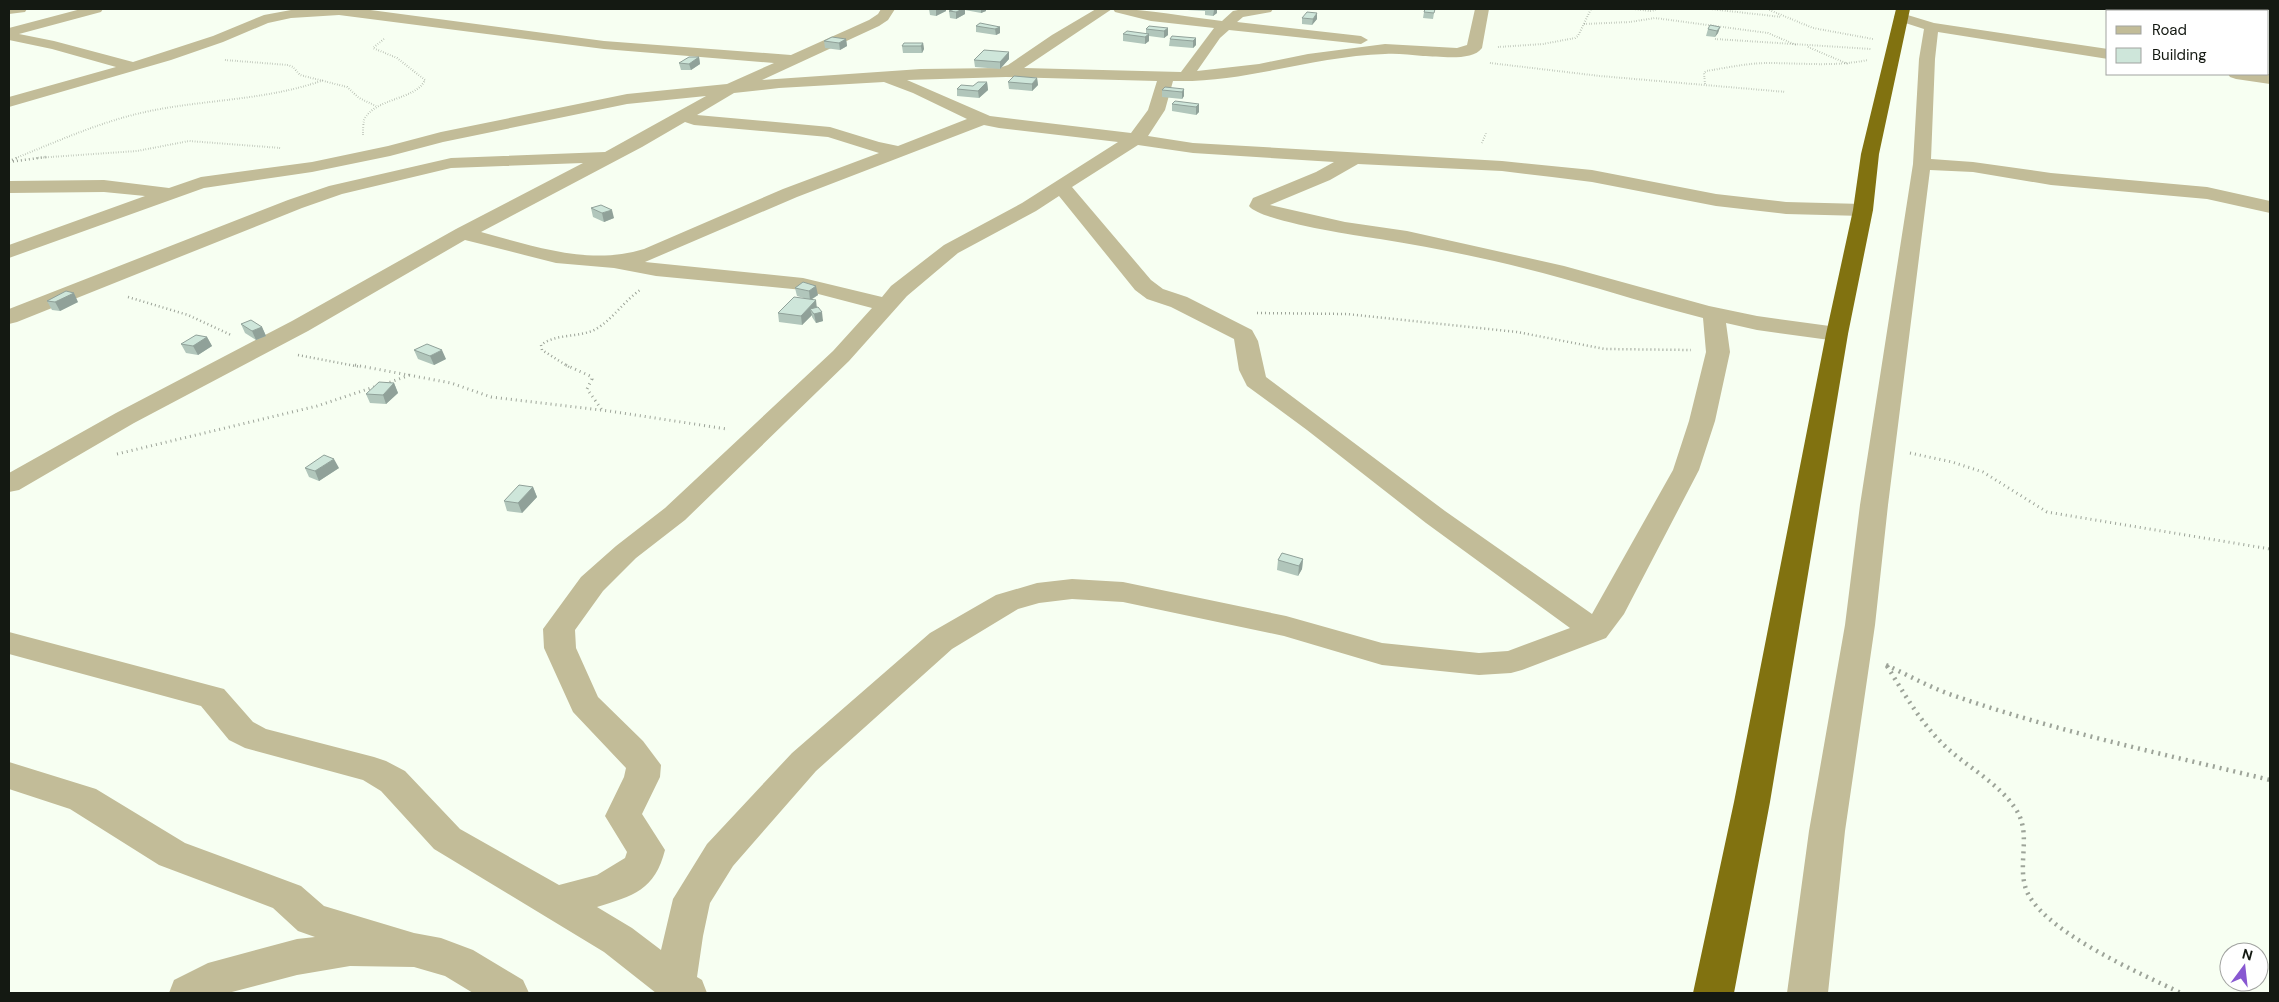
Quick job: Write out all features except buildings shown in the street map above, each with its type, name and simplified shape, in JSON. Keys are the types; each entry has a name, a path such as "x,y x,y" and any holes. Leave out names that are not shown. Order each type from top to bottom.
{"highway":[{"path":"1713,993 1752,802 1837,334 1864,210 1870,154 1902,13"}],"street":[{"path":"9,10 20,9"},
{"path":"9,32 96,9"},
{"path":"274,9 305,13"},
{"path":"9,102 136,66 198,46 264,19 305,13 369,9"},
{"path":"9,484 118,422 258,348 463,233 611,156 730,89 874,23 888,9"},
{"path":"1006,72 1106,9"},
{"path":"1120,9 1151,17 1384,43 1423,51"},
{"path":"554,903 605,889 639,869 646,850 623,816 642,776 644,765 585,704 560,648 559,629 592,584 626,552 675,514 756,434 842,356 898,291 952,248 1029,207 1136,138 1149,126 1175,77 1215,35 1238,14 1266,9"},
{"path":"9,252 173,192 223,179 295,170 357,158 441,137 602,103 779,82 880,78 921,74 993,74 1006,72 1175,77 1259,69 1359,51 1385,49 1458,53 1474,48 1482,9"},
{"path":"339,11 604,45 793,60"},
{"path":"1902,13 1932,27 2106,54"},
{"path":"1807,993 1827,831 1860,625 1922,164 1927,59 1932,27"},
{"path":"9,36 54,45 116,63 136,66"},
{"path":"2243,75 2270,79"},
{"path":"880,78 906,83 983,119 1136,138 1193,148 1502,166 1592,176 1716,200 1786,208 1864,210"},
{"path":"685,115 694,120 830,132 876,147 898,151"},
{"path":"610,262 651,253 774,200 983,119"},
{"path":"9,317 234,227 336,190 451,163 611,156"},
{"path":"1354,158 1324,176 1272,195 1260,202 1260,206 1270,211 1346,228 1431,242 1555,270 1653,299 1714,314 1757,323 1837,334"},
{"path":"1922,164 1974,167 2052,179 2208,193 2270,207"},
{"path":"9,187 104,186 173,192"},
{"path":"1062,187 1143,285 1155,294 1179,302 1244,335 1247,341 1251,373 1256,381 1304,414 1456,532 1595,631"},
{"path":"463,233 552,256 610,262 674,272 802,284 887,305"},
{"path":"682,989 683,936 692,900 720,855 804,762 941,641 1007,602 1037,593 1072,589 1123,592 1286,626 1382,654 1480,664 1512,662 1595,631 1609,614 1686,470 1702,421 1718,352 1714,314"},
{"path":"9,643 212,697 241,731 257,739 374,770 393,781 447,839 618,940 682,989"},
{"path":"9,775 83,799 172,854 287,897 312,919 414,950 441,956 459,963 508,993"},
{"path":"189,993 222,976 297,957 350,949 414,950"}],"path":[{"path":"1474,48 1543,44 1575,38 1578,36 1591,9"},
{"path":"1633,9 1651,11 1658,9"},
{"path":"1710,9 1788,18"},
{"path":"1767,9 1813,28 1894,50"},
{"path":"1584,24 1630,22 1655,18 1768,33 1796,45"},
{"path":"363,138 364,120 377,107 413,91 424,83 425,80 398,58 373,48 380,40 405,26 407,20"},
{"path":"1715,40 1894,50"},
{"path":"1800,45 1849,64"},
{"path":"1705,84 1704,73 1729,66 1768,63 1832,67 1849,64 1894,50"},
{"path":"1444,53 1492,64 1533,69 1786,92"},
{"path":"223,60 288,65 300,74 347,88 359,98 377,107"},
{"path":"9,162 132,116 203,103 282,94 324,80"},
{"path":"9,162 63,155 137,151 189,141 286,149"},
{"path":"602,410 587,389 592,379 590,376 565,365 542,350 542,345 549,339 575,336 598,328 616,313 620,305 630,296 674,272"},
{"path":"91,285 204,321 220,332 258,348 451,383 491,397 602,410 756,434"},
{"path":"1253,312 1262,314 1331,313 1465,325 1517,332 1605,349 1664,349 1718,352"},
{"path":"114,454 316,406 410,375"},
{"path":"1883,446 1978,470 2016,491 2040,510 2047,512 2270,549"},
{"path":"1860,625 1935,736 2001,792 2020,815 2025,887 2036,907 2045,916 2104,955 2181,993"},
{"path":"1886,664 1950,694 2007,712 2105,740 2270,780"}]}
